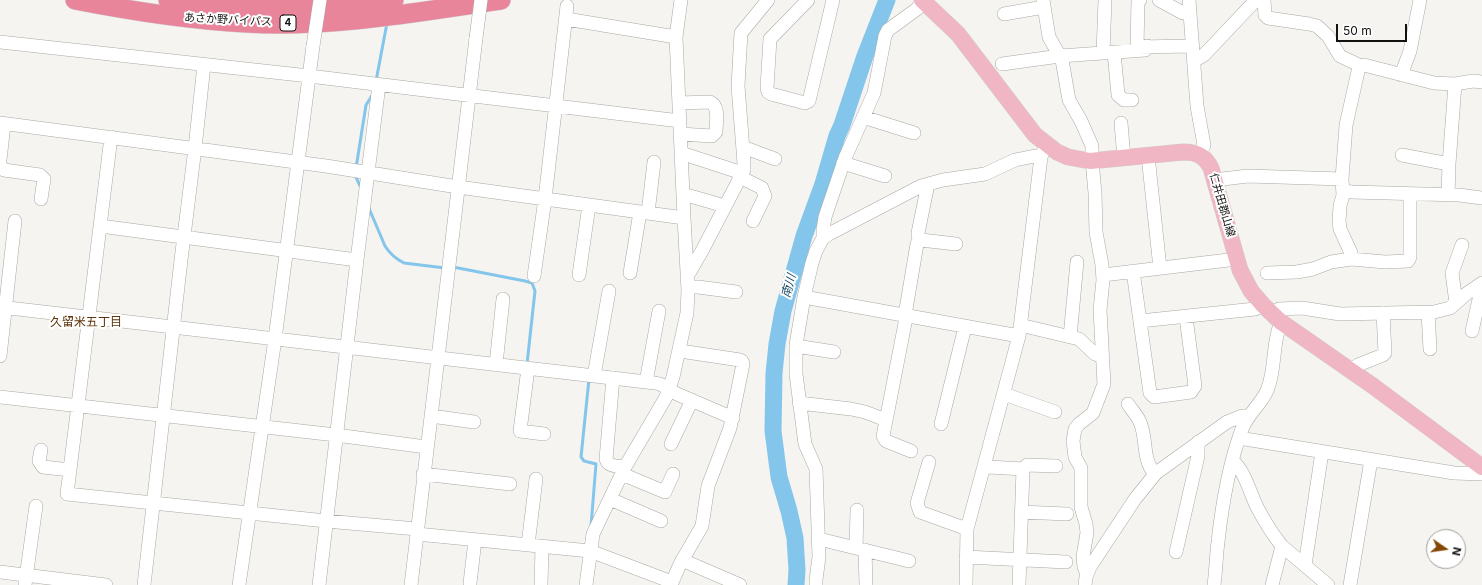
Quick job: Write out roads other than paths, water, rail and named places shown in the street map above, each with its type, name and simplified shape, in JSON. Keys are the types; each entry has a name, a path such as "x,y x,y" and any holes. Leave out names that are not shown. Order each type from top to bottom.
{"highway":[{"name":"あさか野バイパス","path":"75,0 120,9 180,18 261,23 303,23 363,19 500,0"},
{"name":"あさか野バイパス","path":"168,0 248,8 364,5 394,0"}],"main road":[{"path":"922,0 958,34 1035,135 1043,151 1057,152 1079,160 1124,158 1183,152 1200,155"},
{"name":"仁井田郡山線","path":"1200,155 1208,162 1240,270 1251,291 1272,314 1482,467"}],"street":[{"path":"239,585 275,339 320,0"},
{"path":"411,585 426,447 481,0"},
{"path":"586,585 593,534 624,470 666,397 680,351 687,313 688,281 676,37 681,0"},
{"path":"688,281 738,174 744,170 738,86 741,33 768,0"},
{"path":"808,0 769,40 767,88 768,92 772,94 805,103 809,101 833,0"},
{"path":"816,585 819,539 816,469 805,444 796,374 796,346 804,297 814,256 823,238 825,217 843,163 874,93 885,36 888,30 917,9 922,0"},
{"path":"1105,0 1109,53 1118,95 1124,100 1132,100"},
{"path":"1140,0 1138,2 1138,46 1193,46"},
{"path":"1159,0 1183,13"},
{"path":"1189,0 1197,106 1204,144 1200,155"},
{"path":"1194,61 1204,56 1256,0"},
{"path":"1264,0 1265,15 1268,18 1317,26 1328,36 1340,56 1361,66 1434,83 1455,84 1473,81 1482,82"},
{"path":"1401,75 1410,51 1420,0"},
{"path":"1004,14 1044,4 1049,40 1060,56 1069,100 1091,142 1096,232 1102,257 1103,275 1100,310 1104,384 1093,413 1075,429 1073,441 1076,457 1081,468 1081,507 1087,533 1083,556 1086,579"},
{"path":"534,276 545,199 567,6"},
{"path":"566,19 676,37"},
{"path":"0,42 309,76 680,121"},
{"path":"1002,64 1060,56 1145,50 1147,46"},
{"path":"144,585 204,65"},
{"path":"1351,259 1351,253 1340,229 1339,221 1346,125 1361,66"},
{"path":"1448,195 1455,84"},
{"path":"320,585 336,435 379,85"},
{"path":"679,103 710,102 714,104 716,108 716,132 712,136 680,134"},
{"path":"863,118 914,134"},
{"path":"0,160 2,123 299,162 458,187 684,218"},
{"path":"1121,123 1124,158"},
{"path":"111,137 67,494 249,513 528,546 590,551 671,583 682,560 702,526 708,486 733,418 743,364 742,361 680,351"},
{"path":"743,147 775,159"},
{"path":"823,238 874,210 928,184 943,180 985,174 1015,160 1035,156 1043,151"},
{"path":"966,585 967,529 1020,331 1043,151"},
{"path":"681,153 738,174 762,188 765,196 753,221"},
{"path":"1402,155 1449,164"},
{"path":"1148,156 1160,268"},
{"path":"630,273 654,162"},
{"path":"843,163 885,176"},
{"path":"0,165 4,170 40,175 44,179 41,199"},
{"path":"1214,180 1248,176 1342,185 1352,192 1448,195 1482,198"},
{"path":"911,451 886,441 883,436 906,318 905,315 917,244 919,240 918,233 928,184"},
{"path":"683,194 718,204"},
{"path":"1267,274 1297,272 1313,269 1331,262 1351,259 1384,262 1408,261 1410,257 1410,194"},
{"path":"579,275 589,205"},
{"path":"0,356 3,308 15,221"},
{"path":"100,226 357,260"},
{"path":"919,240 956,244"},
{"path":"1456,303 1451,277 1462,245"},
{"path":"1103,275 1237,258"},
{"path":"1070,337 1077,262"},
{"path":"1133,271 1150,393 1154,397 1191,392 1195,386 1186,317"},
{"path":"688,281 698,287 736,292"},
{"path":"1140,321 1255,309 1272,314 1279,310 1302,308 1333,314 1428,313 1450,308 1480,284"},
{"path":"1472,331 1480,295 1480,284"},
{"path":"594,376 609,291"},
{"path":"804,297 965,327 1020,331 1070,337 1079,339 1095,354 1103,357"},
{"path":"496,364 503,299"},
{"path":"3,308 438,357 660,384 733,418"},
{"path":"646,382 659,311"},
{"path":"1428,313 1430,349"},
{"path":"1214,585 1216,555 1222,515 1239,438 1248,416 1263,398 1268,388 1273,368 1277,335 1272,314"},
{"path":"1350,371 1358,365 1385,353 1383,314"},
{"path":"941,424 965,327"},
{"path":"796,346 834,352"},
{"path":"528,368 520,431 544,434"},
{"path":"613,378 606,459 607,463 624,470 665,492 673,474"},
{"path":"1004,394 1055,412"},
{"path":"0,397 262,426 426,447"},
{"path":"671,444 692,400"},
{"path":"799,403 851,409 865,412 886,420"},
{"path":"1128,404 1140,421 1147,462 1150,469 1155,474"},
{"path":"431,416 474,422"},
{"path":"1086,579 1135,500 1155,474 1217,428 1234,418 1248,416"},
{"path":"1239,438 1454,474 1482,474"},
{"path":"1176,552 1198,456 1198,442"},
{"path":"41,450 39,461 43,467 70,470"},
{"path":"1305,565 1322,452"},
{"path":"1350,585 1371,460"},
{"path":"1233,461 1239,468 1258,509 1282,546 1328,585"},
{"path":"929,462 917,503 920,512 967,529"},
{"path":"985,466 1023,468 1027,465 1056,466"},
{"path":"1019,585 1023,468"},
{"path":"424,474 510,484"},
{"path":"528,546 536,479"},
{"path":"610,499 661,521"},
{"path":"26,580 36,506"},
{"path":"857,510 860,549 866,585"},
{"path":"1021,512 1067,514"},
{"path":"819,539 909,561"},
{"path":"470,583 475,540"},
{"path":"1272,585 1282,546"},
{"path":"541,585 542,547"},
{"path":"966,557 1066,562"},
{"path":"682,560 740,585"},
{"path":"0,572 26,580 106,585"}],"waterway":[{"name":"南川","path":"796,585 797,570 795,538 779,477 773,431 774,373 777,344 783,311 804,236 823,184 837,136 865,56 887,0"},
{"path":"376,81 387,23"},
{"path":"356,168 366,105 373,94"},
{"path":"355,175 361,188"},
{"path":"368,206 385,246 396,258 404,263 445,268"},
{"path":"453,267 532,283 535,291 528,364"},
{"path":"589,379 581,457 584,461 596,464 591,526"}],"district":[{"name":"久留米五丁目","path":"86,322"}]}
